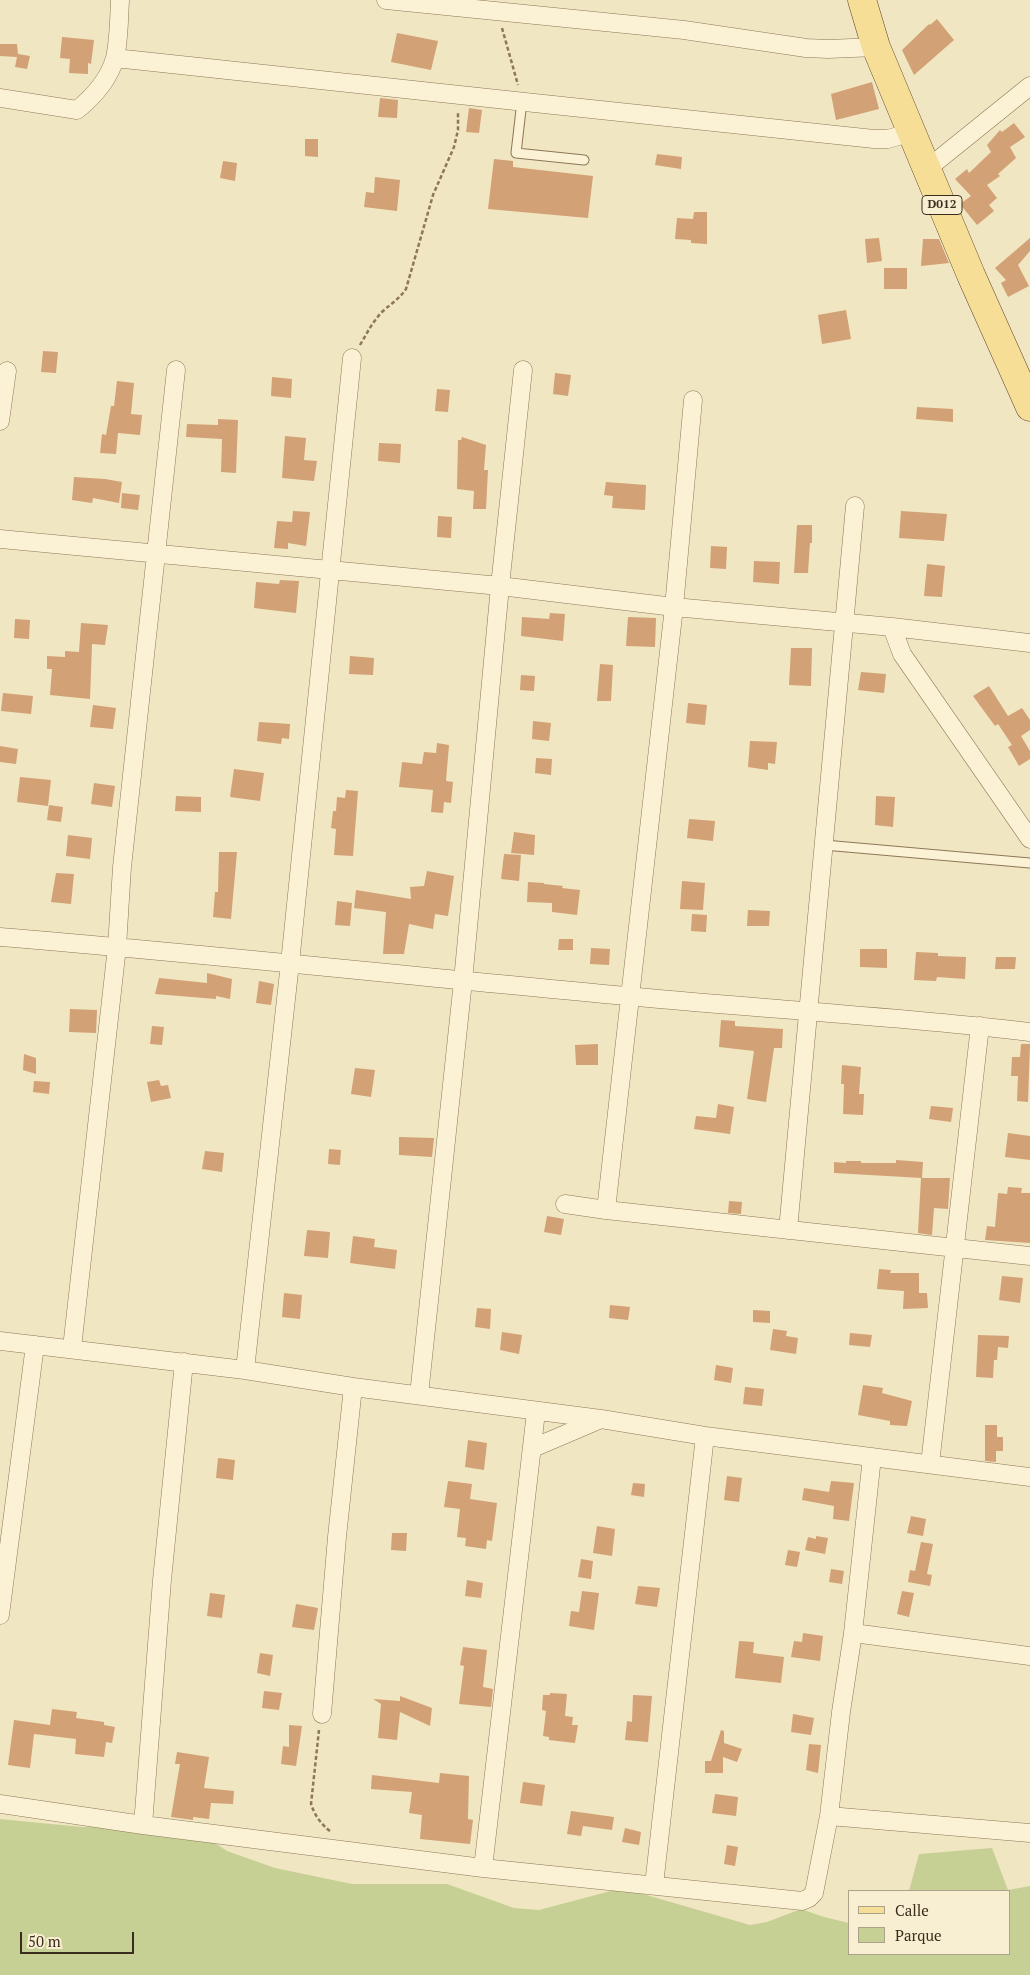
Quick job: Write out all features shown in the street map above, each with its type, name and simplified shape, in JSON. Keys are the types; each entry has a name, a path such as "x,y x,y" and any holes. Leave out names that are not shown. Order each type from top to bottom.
{"main road":[{"name":"D012","path":"862,0 876,47 971,275 1030,407"}],"street":[{"path":"0,98 76,110 90,99 102,86 115,58 120,0"},
{"path":"386,0 498,6 806,48 876,47"},
{"path":"115,58 874,139 888,139 912,132"},
{"path":"927,169 1030,86"},
{"path":"245,1370 290,964 352,358"},
{"path":"72,1348 117,947 122,867 176,370"},
{"path":"419,1396 463,981 500,586 523,370"},
{"path":"0,421 7,371"},
{"path":"606,1210 674,607 693,400"},
{"path":"788,1230 810,1010 813,954 855,506"},
{"path":"0,539 155,552 500,586 674,607 892,627 1030,643"},
{"path":"892,627 902,654 1030,839"},
{"path":"0,938 117,947 630,997 810,1010 1030,1032"},
{"path":"930,1464 980,1026"},
{"path":"565,1204 1030,1256"},
{"path":"0,1341 72,1348 245,1370 353,1387 601,1419 706,1436 1030,1477"},
{"path":"0,1616 35,1345"},
{"path":"143,1825 162,1580 184,1362"},
{"path":"322,1714 337,1537 353,1387"},
{"path":"483,1868 536,1412"},
{"path":"532,1448 601,1419"},
{"path":"654,1885 706,1436"},
{"path":"0,1804 143,1825 483,1868 802,1901 814,1893 829,1816 853,1633 872,1457"},
{"path":"853,1633 1030,1656"},
{"path":"829,1816 1030,1833"}],"lane":[{"path":"522,101 516,154 584,160"},
{"path":"824,845 1030,863"}],"path":[{"path":"498,6 522,101"},
{"path":"352,358 374,321 398,300 406,289 433,195 454,147 458,130 458,95"},
{"path":"322,1714 313,1771 311,1804 314,1814 322,1824 353,1851"}],"green space":[{"path":"0,1819 82,1827 192,1828 227,1851 275,1868 352,1884 447,1884 514,1908 539,1910 622,1888 750,1925 767,1922 801,1909 848,1923 848,1955 1010,1955 1010,1890 1008,1890 1030,1886 1030,1975 0,1975"},
{"path":"992,1848 1008,1890 909,1890 919,1854"}],"building":[{"path":"937,19 954,40 914,75 902,50 929,24"},
{"path":"397,33 438,41 431,70 391,62"},
{"path":"62,37 94,40 91,64 88,63 88,74 69,73 70,59 60,58"},
{"path":"0,44 17,44 18,54 30,56 27,69 15,67 17,57 0,56"},
{"path":"872,82 879,109 836,120 831,94"},
{"path":"380,98 398,100 397,118 378,117"},
{"path":"469,108 482,110 479,133 466,132"},
{"path":"1014,123 1025,137 1010,147 1016,158 998,174 1000,176 987,185 997,198 989,205 994,211 977,225 960,204 971,196 955,179 967,169 969,173 991,152 987,145 1000,130 1002,132"},
{"path":"305,139 318,139 318,157 305,156"},
{"path":"657,154 682,157 681,169 655,165"},
{"path":"494,159 513,161 513,167 593,176 588,218 488,209"},
{"path":"223,161 237,163 235,181 220,178"},
{"path":"375,177 400,180 397,211 364,207 366,192 374,193"},
{"path":"694,212 707,212 707,244 675,239 677,218 693,219"},
{"path":"879,238 882,261 867,263 865,239"},
{"path":"1030,238 1030,251 1018,265 1029,286 1008,297 1001,283 1006,280 995,268"},
{"path":"923,239 939,239 949,263 921,266"},
{"path":"884,268 907,268 907,289 884,289"},
{"path":"846,310 851,339 822,344 818,315"},
{"path":"43,351 58,352 56,373 41,372"},
{"path":"555,373 571,375 568,396 553,394"},
{"path":"272,377 292,379 291,398 271,396"},
{"path":"117,381 134,383 131,414 142,415 140,435 118,433 116,454 100,453 102,434 106,435 111,406 114,406"},
{"path":"437,389 450,390 448,412 435,411"},
{"path":"917,407 953,409 953,422 916,419"},
{"path":"218,419 238,420 236,473 221,472 222,439 186,437 187,424 218,425"},
{"path":"285,436 306,438 304,460 317,461 314,481 282,478"},
{"path":"462,437 486,445 484,470 488,470 486,509 473,509 474,491 457,489 458,440 461,440"},
{"path":"379,443 401,444 400,463 378,461"},
{"path":"74,477 122,482 119,503 93,498 92,503 72,500"},
{"path":"606,482 646,485 645,510 612,508 613,496 604,495"},
{"path":"122,493 140,495 138,510 121,508"},
{"path":"293,511 310,512 306,546 288,543 288,549 274,548 277,521 292,522"},
{"path":"901,511 947,514 944,541 899,538"},
{"path":"438,516 452,517 451,538 437,537"},
{"path":"797,525 812,525 808,573 794,573"},
{"path":"711,546 727,547 726,569 710,568"},
{"path":"754,561 780,562 779,584 753,582"},
{"path":"927,564 945,566 942,597 924,596"},
{"path":"280,580 299,581 296,613 254,608 256,582 279,584"},
{"path":"550,613 565,614 563,641 521,636 522,617 549,619"},
{"path":"628,617 656,618 655,647 626,646"},
{"path":"15,619 30,620 29,639 14,638"},
{"path":"81,623 108,625 105,645 92,644 90,699 50,695 52,669 47,669 47,656 65,657 65,651 79,652"},
{"path":"791,648 812,648 811,686 789,685"},
{"path":"350,656 374,658 373,675 349,674"},
{"path":"600,664 613,665 611,701 597,701"},
{"path":"861,672 886,674 884,693 858,690"},
{"path":"521,675 535,676 534,691 520,690"},
{"path":"989,686 1008,716 1022,708 1030,720 1030,730 1021,736 1030,751 1030,759 1019,766 1008,747 1012,745 998,724 995,726 973,696"},
{"path":"3,693 33,696 31,714 1,711"},
{"path":"688,703 707,705 705,725 686,723"},
{"path":"93,705 116,708 113,729 90,727"},
{"path":"533,721 551,723 549,741 532,739"},
{"path":"259,722 290,724 289,739 282,738 281,744 257,741"},
{"path":"750,741 777,742 775,764 768,763 768,770 748,767"},
{"path":"437,743 449,745 446,781 453,782 451,803 444,802 443,813 431,812 433,790 399,787 402,762 422,764 424,752 436,753"},
{"path":"0,746 18,749 16,764 0,762"},
{"path":"536,758 552,759 551,775 535,773"},
{"path":"234,769 264,773 260,801 230,797"},
{"path":"20,777 51,780 48,806 17,802"},
{"path":"94,783 115,786 112,807 91,804"},
{"path":"346,790 358,791 353,856 334,855 336,829 331,828 333,811 336,811 337,797 345,798"},
{"path":"176,796 201,797 201,812 175,811"},
{"path":"876,796 895,797 893,827 875,825"},
{"path":"49,805 63,807 61,822 47,820"},
{"path":"689,819 715,821 713,841 687,838"},
{"path":"514,832 535,835 534,855 511,853"},
{"path":"68,835 92,838 90,859 66,856"},
{"path":"219,852 237,852 231,919 213,917 215,892 218,892"},
{"path":"504,854 521,855 519,881 501,879"},
{"path":"427,871 454,876 448,916 435,914 433,929 409,924 404,954 383,954 386,912 354,908 356,890 411,899 410,887 424,886"},
{"path":"56,873 74,874 71,904 51,902"},
{"path":"682,881 705,883 703,910 680,909"},
{"path":"528,882 580,890 577,915 552,912 552,903 527,902"},
{"path":"337,901 352,903 350,926 335,925"},
{"path":"748,910 770,911 769,926 747,926"},
{"path":"692,914 707,915 706,932 691,931"},
{"path":"559,939 573,939 573,950 558,950"},
{"path":"591,948 610,949 609,965 590,964"},
{"path":"860,949 887,949 887,968 860,967"},
{"path":"916,952 938,953 938,956 966,957 965,979 937,977 936,981 914,980"},
{"path":"996,957 1016,957 1015,969 995,969"},
{"path":"207,973 232,979 230,999 216,996 216,999 155,994 159,978 207,983"},
{"path":"259,981 274,984 271,1005 256,1003"},
{"path":"70,1009 97,1010 96,1033 69,1032"},
{"path":"721,1020 735,1021 735,1026 783,1029 782,1048 774,1048 766,1102 747,1099 754,1051 719,1047"},
{"path":"152,1026 164,1027 162,1045 150,1044"},
{"path":"598,1044 598,1065 576,1065 575,1045"},
{"path":"1021,1044 1030,1044 1028,1102 1017,1101 1018,1076 1011,1076 1012,1057 1020,1057"},
{"path":"24,1054 36,1058 36,1074 23,1070"},
{"path":"842,1065 861,1067 859,1094 864,1094 863,1115 843,1114 844,1084 841,1084"},
{"path":"355,1068 375,1070 371,1097 351,1094"},
{"path":"159,1080 161,1086 168,1085 171,1098 151,1102 147,1082"},
{"path":"34,1081 50,1082 49,1094 33,1092"},
{"path":"718,1104 734,1107 730,1134 694,1129 696,1116 716,1118"},
{"path":"931,1106 953,1108 951,1122 929,1119"},
{"path":"1008,1133 1030,1136 1030,1160 1005,1157"},
{"path":"399,1137 434,1138 432,1157 399,1155"},
{"path":"329,1149 341,1150 340,1165 328,1164"},
{"path":"205,1151 224,1153 222,1172 202,1169"},
{"path":"896,1160 923,1162 922,1178 834,1173 834,1162 896,1163"},
{"path":"921,1178 950,1178 948,1209 934,1208 932,1235 918,1233"},
{"path":"1008,1187 1022,1188 1021,1193 1030,1193 1030,1243 985,1240 987,1226 995,1227 998,1193 1007,1194"},
{"path":"729,1201 742,1202 741,1214 728,1213"},
{"path":"547,1216 564,1219 561,1235 544,1232"},
{"path":"307,1230 330,1232 328,1258 304,1256"},
{"path":"353,1236 375,1239 374,1247 397,1250 395,1269 350,1263"},
{"path":"879,1269 891,1270 890,1273 919,1273 919,1293 927,1293 928,1308 903,1309 904,1291 877,1289"},
{"path":"1002,1276 1023,1278 1020,1303 999,1300"},
{"path":"284,1293 302,1295 300,1319 282,1317"},
{"path":"610,1305 630,1307 628,1320 609,1318"},
{"path":"477,1308 491,1309 490,1329 475,1327"},
{"path":"753,1310 770,1311 770,1323 753,1322"},
{"path":"773,1329 787,1331 786,1336 798,1338 796,1354 770,1350"},
{"path":"502,1332 522,1335 519,1354 500,1350"},
{"path":"850,1333 872,1335 870,1347 849,1345"},
{"path":"978,1335 1009,1336 1008,1348 998,1347 997,1360 994,1360 993,1378 976,1377"},
{"path":"716,1365 733,1368 731,1383 714,1380"},
{"path":"863,1385 883,1388 882,1393 912,1401 907,1426 890,1425 890,1421 858,1415"},
{"path":"745,1387 764,1389 762,1406 743,1404"},
{"path":"985,1425 997,1425 997,1437 1003,1437 1003,1451 996,1451 996,1462 985,1461"},
{"path":"468,1440 487,1443 484,1470 465,1467"},
{"path":"218,1458 235,1460 233,1480 216,1478"},
{"path":"727,1476 742,1478 739,1502 724,1500"},
{"path":"448,1481 472,1484 470,1499 497,1503 492,1541 487,1540 486,1549 465,1546 466,1538 457,1537 460,1509 444,1507"},
{"path":"831,1481 854,1483 849,1521 833,1519 834,1506 802,1500 804,1488 829,1492"},
{"path":"633,1483 645,1484 644,1497 631,1495"},
{"path":"911,1516 926,1519 923,1536 907,1533"},
{"path":"597,1526 615,1529 612,1556 593,1553"},
{"path":"392,1533 407,1533 406,1551 391,1550"},
{"path":"816,1536 828,1538 825,1554 805,1550 808,1537 816,1539"},
{"path":"921,1542 933,1544 927,1574 932,1575 930,1586 908,1582 910,1570 915,1571"},
{"path":"788,1550 800,1552 797,1567 785,1565"},
{"path":"581,1559 593,1561 591,1579 578,1577"},
{"path":"831,1569 844,1571 842,1584 829,1582"},
{"path":"467,1580 483,1583 481,1598 465,1596"},
{"path":"638,1586 660,1588 657,1607 635,1604"},
{"path":"582,1591 599,1593 594,1630 569,1626 571,1611 579,1612"},
{"path":"902,1591 914,1593 909,1617 897,1614"},
{"path":"210,1593 225,1595 222,1618 207,1616"},
{"path":"296,1604 318,1608 314,1630 292,1627"},
{"path":"803,1633 823,1636 820,1661 791,1657 794,1641 802,1642"},
{"path":"739,1641 754,1642 753,1653 784,1657 781,1683 735,1678"},
{"path":"463,1647 487,1650 483,1687 493,1689 491,1707 459,1704 464,1666 460,1665"},
{"path":"260,1653 273,1655 270,1676 257,1673"},
{"path":"264,1691 282,1693 279,1710 262,1708"},
{"path":"550,1693 567,1694 565,1716 573,1717 572,1725 578,1725 575,1743 549,1740 549,1737 543,1736 546,1711 542,1710 543,1695 550,1695"},
{"path":"633,1695 652,1696 648,1742 625,1740 627,1721 632,1722"},
{"path":"400,1696 432,1708 430,1726 400,1712 397,1740 378,1738 381,1704 373,1699 400,1701"},
{"path":"52,1709 77,1712 76,1718 104,1722 104,1725 115,1727 112,1743 106,1742 104,1757 75,1754 76,1739 34,1734 30,1768 8,1765 14,1720 50,1725"},
{"path":"793,1714 814,1718 811,1735 791,1732"},
{"path":"289,1725 302,1726 296,1766 281,1764 283,1746 289,1747"},
{"path":"721,1730 724,1731 724,1743 742,1749 737,1762 723,1757 723,1773 705,1773 705,1761 711,1761"},
{"path":"809,1744 821,1745 818,1773 806,1770"},
{"path":"177,1752 209,1757 204,1788 234,1791 233,1804 211,1803 209,1819 193,1817 193,1820 171,1817 180,1764 175,1764"},
{"path":"440,1773 469,1776 468,1819 473,1820 470,1844 420,1839 422,1815 409,1813 412,1792 371,1789 372,1775 439,1783"},
{"path":"523,1782 545,1785 542,1806 520,1803"},
{"path":"715,1794 738,1797 736,1816 712,1813"},
{"path":"571,1811 614,1817 612,1830 583,1826 581,1836 567,1834"},
{"path":"625,1828 641,1832 639,1845 622,1842"},
{"path":"727,1845 738,1847 735,1866 724,1864"}]}
